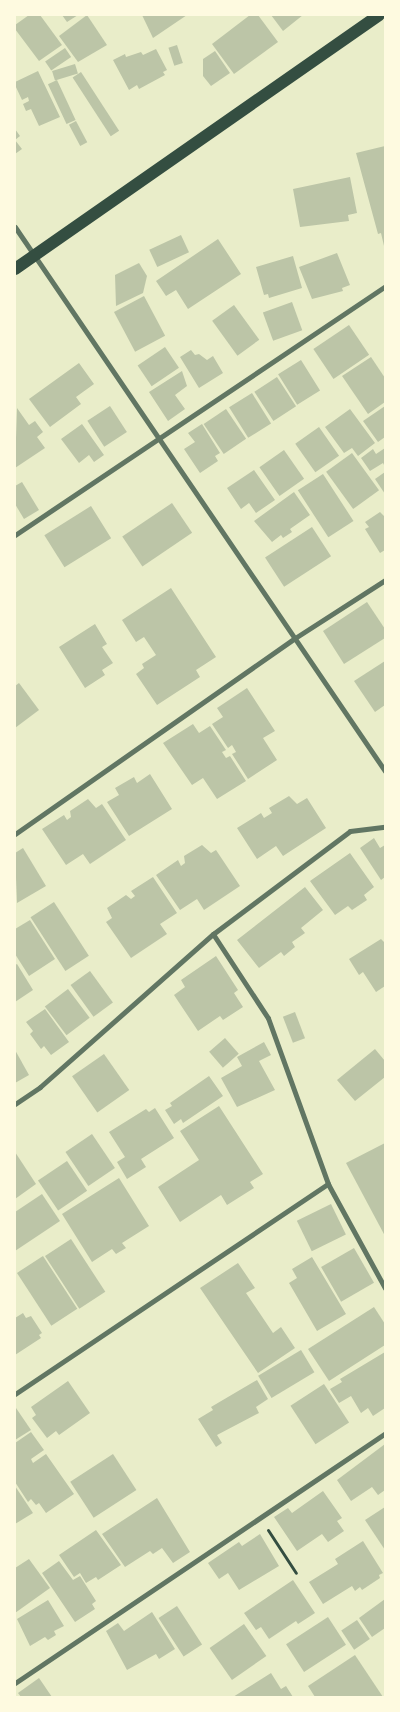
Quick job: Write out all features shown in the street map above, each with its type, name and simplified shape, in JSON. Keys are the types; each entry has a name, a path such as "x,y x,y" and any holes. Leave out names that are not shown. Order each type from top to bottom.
{"main road":[{"path":"15,268 379,15"}],"street":[{"path":"15,226 157,439 385,772"},
{"path":"15,535 385,286"},
{"path":"15,834 295,638 385,580"},
{"path":"15,1104 40,1087 213,934 350,830 385,828"},
{"path":"213,934 268,1018 328,1184 385,1288"},
{"path":"15,1394 328,1184"},
{"path":"15,1683 385,1433"}],"path":[{"path":"260,1518 296,1573"}],"building":[{"path":"29,15 40,15 62,45 39,61 15,29 15,25"},
{"path":"62,15 78,15 67,22"},
{"path":"87,15 107,45 78,62 59,36"},
{"path":"142,15 187,15 153,38"},
{"path":"250,15 258,15 278,42 234,74 212,44"},
{"path":"271,15 303,15 283,31"},
{"path":"177,45 183,63 174,66 168,48"},
{"path":"65,48 71,57 51,71 45,61"},
{"path":"156,49 167,70 163,72 165,75 139,89 137,85 129,90 113,60 125,54 126,57 141,52 143,55"},
{"path":"215,51 230,73 211,86 203,76 203,59"},
{"path":"75,64 78,74 55,81 52,71"},
{"path":"38,71 60,117 39,126 31,109 26,111 23,104 29,101 28,97 22,100 15,85 15,82"},
{"path":"81,72 119,131 111,136 73,77"},
{"path":"57,80 76,120 67,124 48,84"},
{"path":"76,121 87,142 80,146 69,125"},
{"path":"15,129 20,136 15,140"},
{"path":"15,140 22,149 15,154"},
{"path":"385,146 384,246 381,233 378,234 356,153"},
{"path":"350,177 357,213 348,215 349,221 300,227 293,189"},
{"path":"181,235 189,252 157,267 149,250"},
{"path":"218,239 241,274 188,309 176,290 166,296 156,281"},
{"path":"337,253 350,285 342,288 343,291 312,299 299,267"},
{"path":"293,256 302,288 269,298 268,294 264,295 256,267"},
{"path":"139,263 147,276 143,293 116,306 115,275"},
{"path":"144,296 165,336 135,352 114,312"},
{"path":"292,302 302,330 273,341 263,313"},
{"path":"234,305 259,340 237,356 212,321"},
{"path":"349,325 369,355 333,379 313,349"},
{"path":"165,347 179,368 152,386 138,365"},
{"path":"191,350 195,355 199,354 207,360 213,356 223,373 199,388 180,357"},
{"path":"371,357 385,378 385,402 368,414 342,376"},
{"path":"301,360 320,391 297,405 278,374"},
{"path":"79,363 94,384 76,397 81,404 50,427 29,399"},
{"path":"182,371 187,386 175,395 185,409 168,421 149,392"},
{"path":"277,377 296,406 273,421 254,392"},
{"path":"252,393 271,424 248,438 229,407"},
{"path":"110,406 127,432 104,447 87,421"},
{"path":"385,406 385,437 378,442 363,421"},
{"path":"17,408 29,425 35,421 43,432 37,437 45,448 15,468"},
{"path":"226,409 246,439 224,454 204,424"},
{"path":"350,409 375,443 358,456 352,448 344,453 325,427"},
{"path":"82,424 104,455 94,462 89,455 79,463 61,439"},
{"path":"202,424 220,453 215,456 218,461 200,473 184,449 195,442 188,433"},
{"path":"319,427 339,456 315,472 295,444"},
{"path":"385,448 385,467 383,463 370,471 361,458 373,449 376,454"},
{"path":"284,450 304,479 280,496 259,467"},
{"path":"352,453 379,490 353,509 326,472"},
{"path":"254,470 275,500 256,513 249,503 241,509 227,488"},
{"path":"385,472 385,494 375,479"},
{"path":"323,474 353,521 328,537 298,490"},
{"path":"22,482 39,510 24,519 15,504 15,486"},
{"path":"294,492 310,515 290,529 292,532 283,538 281,535 272,542 254,521"},
{"path":"172,503 192,533 142,566 122,537"},
{"path":"91,506 111,538 64,567 44,535"},
{"path":"380,512 385,517 385,550 380,553 365,529 369,527 365,522"},
{"path":"312,527 331,556 284,587 265,557"},
{"path":"171,588 216,657 196,670 200,677 157,705 136,674 144,668 142,664 156,655 144,637 136,642 122,620"},
{"path":"367,602 385,629 385,638 344,664 323,631"},
{"path":"95,624 107,644 102,647 113,663 102,670 105,675 85,688 59,647"},
{"path":"385,661 385,705 375,712 354,681"},
{"path":"19,683 39,710 15,728 15,686"},
{"path":"247,688 275,731 263,738 277,760 248,779 232,754 236,752 232,745 228,748 212,724 223,717 217,708"},
{"path":"193,724 199,733 210,726 226,750 222,752 226,758 230,756 246,781 217,799 203,778 192,785 163,743"},
{"path":"150,774 172,809 129,836 107,802 119,795 115,788 134,777 137,783"},
{"path":"289,796 297,804 307,798 326,828 283,856 276,846 257,859 237,828 261,813 264,818 272,813 269,808"},
{"path":"88,799 96,808 102,804 126,840 90,864 83,854 66,865 42,829 64,815 67,820 71,817 70,811"},
{"path":"374,838 380,848 385,845 385,877 381,880 360,848"},
{"path":"202,845 211,853 216,850 240,886 204,910 197,899 180,910 156,875 178,860 181,866 185,863 184,856"},
{"path":"23,848 46,886 17,903 15,853"},
{"path":"350,853 374,887 364,895 367,900 352,910 348,906 335,915 310,881"},
{"path":"153,877 177,913 160,924 167,934 131,958 106,922 112,918 107,908 126,895 131,899 135,896 131,891"},
{"path":"305,887 323,910 301,928 305,933 292,942 295,947 284,956 281,952 259,968 237,940"},
{"path":"54,902 89,956 65,971 31,917"},
{"path":"30,920 55,959 29,976 15,954 15,929"},
{"path":"381,939 385,943 385,986 376,992 363,972 359,975 349,959"},
{"path":"216,956 238,990 234,993 243,1007 223,1020 220,1016 198,1031 174,995 185,987 181,980"},
{"path":"17,964 33,990 15,1002 15,965"},
{"path":"90,971 113,1003 94,1017 71,985"},
{"path":"68,989 90,1018 67,1035 45,1006"},
{"path":"45,1009 69,1042 51,1055 44,1046 41,1049 30,1034 33,1031 26,1022"},
{"path":"295,1012 305,1038 293,1043 283,1017"},
{"path":"225,1038 239,1054 223,1068 209,1052"},
{"path":"264,1042 271,1055 259,1061 275,1090 237,1107 221,1078 242,1066 237,1057"},
{"path":"375,1049 385,1061 385,1077 355,1101 337,1080"},
{"path":"15,1050 29,1075 15,1083"},
{"path":"104,1054 129,1090 97,1112 72,1076"},
{"path":"209,1076 223,1096 183,1123 181,1119 174,1124 165,1110 172,1106 170,1103"},
{"path":"219,1106 263,1174 250,1182 254,1188 227,1205 221,1195 180,1222 158,1187 199,1160 180,1131"},
{"path":"155,1108 174,1138 141,1159 146,1167 127,1179 117,1162 125,1157 109,1132 146,1109 149,1112"},
{"path":"92,1134 115,1168 88,1186 65,1152"},
{"path":"385,1143 385,1236 346,1163"},
{"path":"15,1152 36,1184 15,1199"},
{"path":"67,1161 87,1191 58,1210 38,1181"},
{"path":"119,1178 149,1226 122,1243 126,1248 116,1254 112,1249 92,1262 62,1214"},
{"path":"42,1194 60,1221 15,1251 15,1212"},
{"path":"331,1204 346,1235 312,1251 297,1221"},
{"path":"71,1239 105,1292 79,1309 45,1256"},
{"path":"354,1248 374,1283 341,1302 321,1267"},
{"path":"43,1256 77,1309 51,1326 17,1273"},
{"path":"312,1257 346,1314 317,1331 289,1283 297,1278 292,1269"},
{"path":"238,1263 255,1288 246,1293 273,1333 281,1327 295,1348 258,1373 200,1288"},
{"path":"374,1307 385,1324 385,1345 329,1381 308,1349"},
{"path":"23,1313 26,1318 31,1316 42,1333 39,1335 41,1338 15,1355 15,1318"},
{"path":"301,1350 314,1372 272,1398 258,1376"},
{"path":"385,1352 385,1408 373,1416 368,1408 361,1413 351,1396 339,1403 330,1389 342,1382 340,1379"},
{"path":"257,1380 268,1399 256,1407 259,1413 217,1435 222,1443 216,1447 198,1419 213,1410 211,1407"},
{"path":"68,1381 90,1413 59,1435 56,1431 47,1438 32,1418 36,1415 31,1407"},
{"path":"324,1384 349,1423 316,1444 290,1406"},
{"path":"15,1409 31,1430 15,1440"},
{"path":"31,1432 44,1450 31,1459 33,1463 46,1454 74,1494 46,1513 39,1503 36,1505 31,1499 28,1502 15,1482 15,1443"},
{"path":"385,1444 385,1490 378,1495 372,1487 351,1501 337,1480"},
{"path":"113,1454 136,1490 94,1518 70,1482"},
{"path":"15,1486 33,1513 15,1524"},
{"path":"323,1491 342,1518 337,1521 344,1531 328,1542 322,1534 297,1551 274,1517 288,1508 292,1513"},
{"path":"157,1498 190,1552 173,1563 162,1548 153,1554 150,1551 125,1567 102,1534"},
{"path":"385,1507 385,1550 365,1520"},
{"path":"96,1530 121,1565 98,1580 96,1577 86,1583 80,1573 74,1577 59,1555"},
{"path":"260,1534 279,1566 239,1590 228,1573 219,1579 208,1563 239,1542 242,1546"},
{"path":"363,1541 383,1573 379,1575 380,1578 362,1590 360,1587 355,1591 352,1586 323,1604 309,1582 338,1564 335,1559"},
{"path":"29,1559 50,1588 15,1613 15,1568"},
{"path":"59,1561 73,1580 80,1576 96,1601 92,1604 95,1609 75,1622 42,1573"},
{"path":"293,1580 315,1613 298,1624 296,1621 269,1639 261,1627 256,1630 244,1613"},
{"path":"385,1599 385,1628 372,1637 359,1618"},
{"path":"48,1600 64,1626 54,1631 56,1635 48,1640 45,1637 30,1646 17,1619"},
{"path":"177,1606 202,1645 184,1657 159,1618"},
{"path":"152,1612 175,1649 159,1659 156,1654 127,1670 106,1631 118,1623 124,1631"},
{"path":"328,1617 346,1645 304,1672 286,1644"},
{"path":"357,1620 370,1639 354,1650 341,1631"},
{"path":"244,1624 266,1656 232,1680 210,1648"},
{"path":"355,1655 383,1697 315,1697 308,1686"},
{"path":"271,1673 281,1689 286,1686 293,1697 233,1697"},
{"path":"39,1678 52,1697 21,1697 18,1693"}]}
